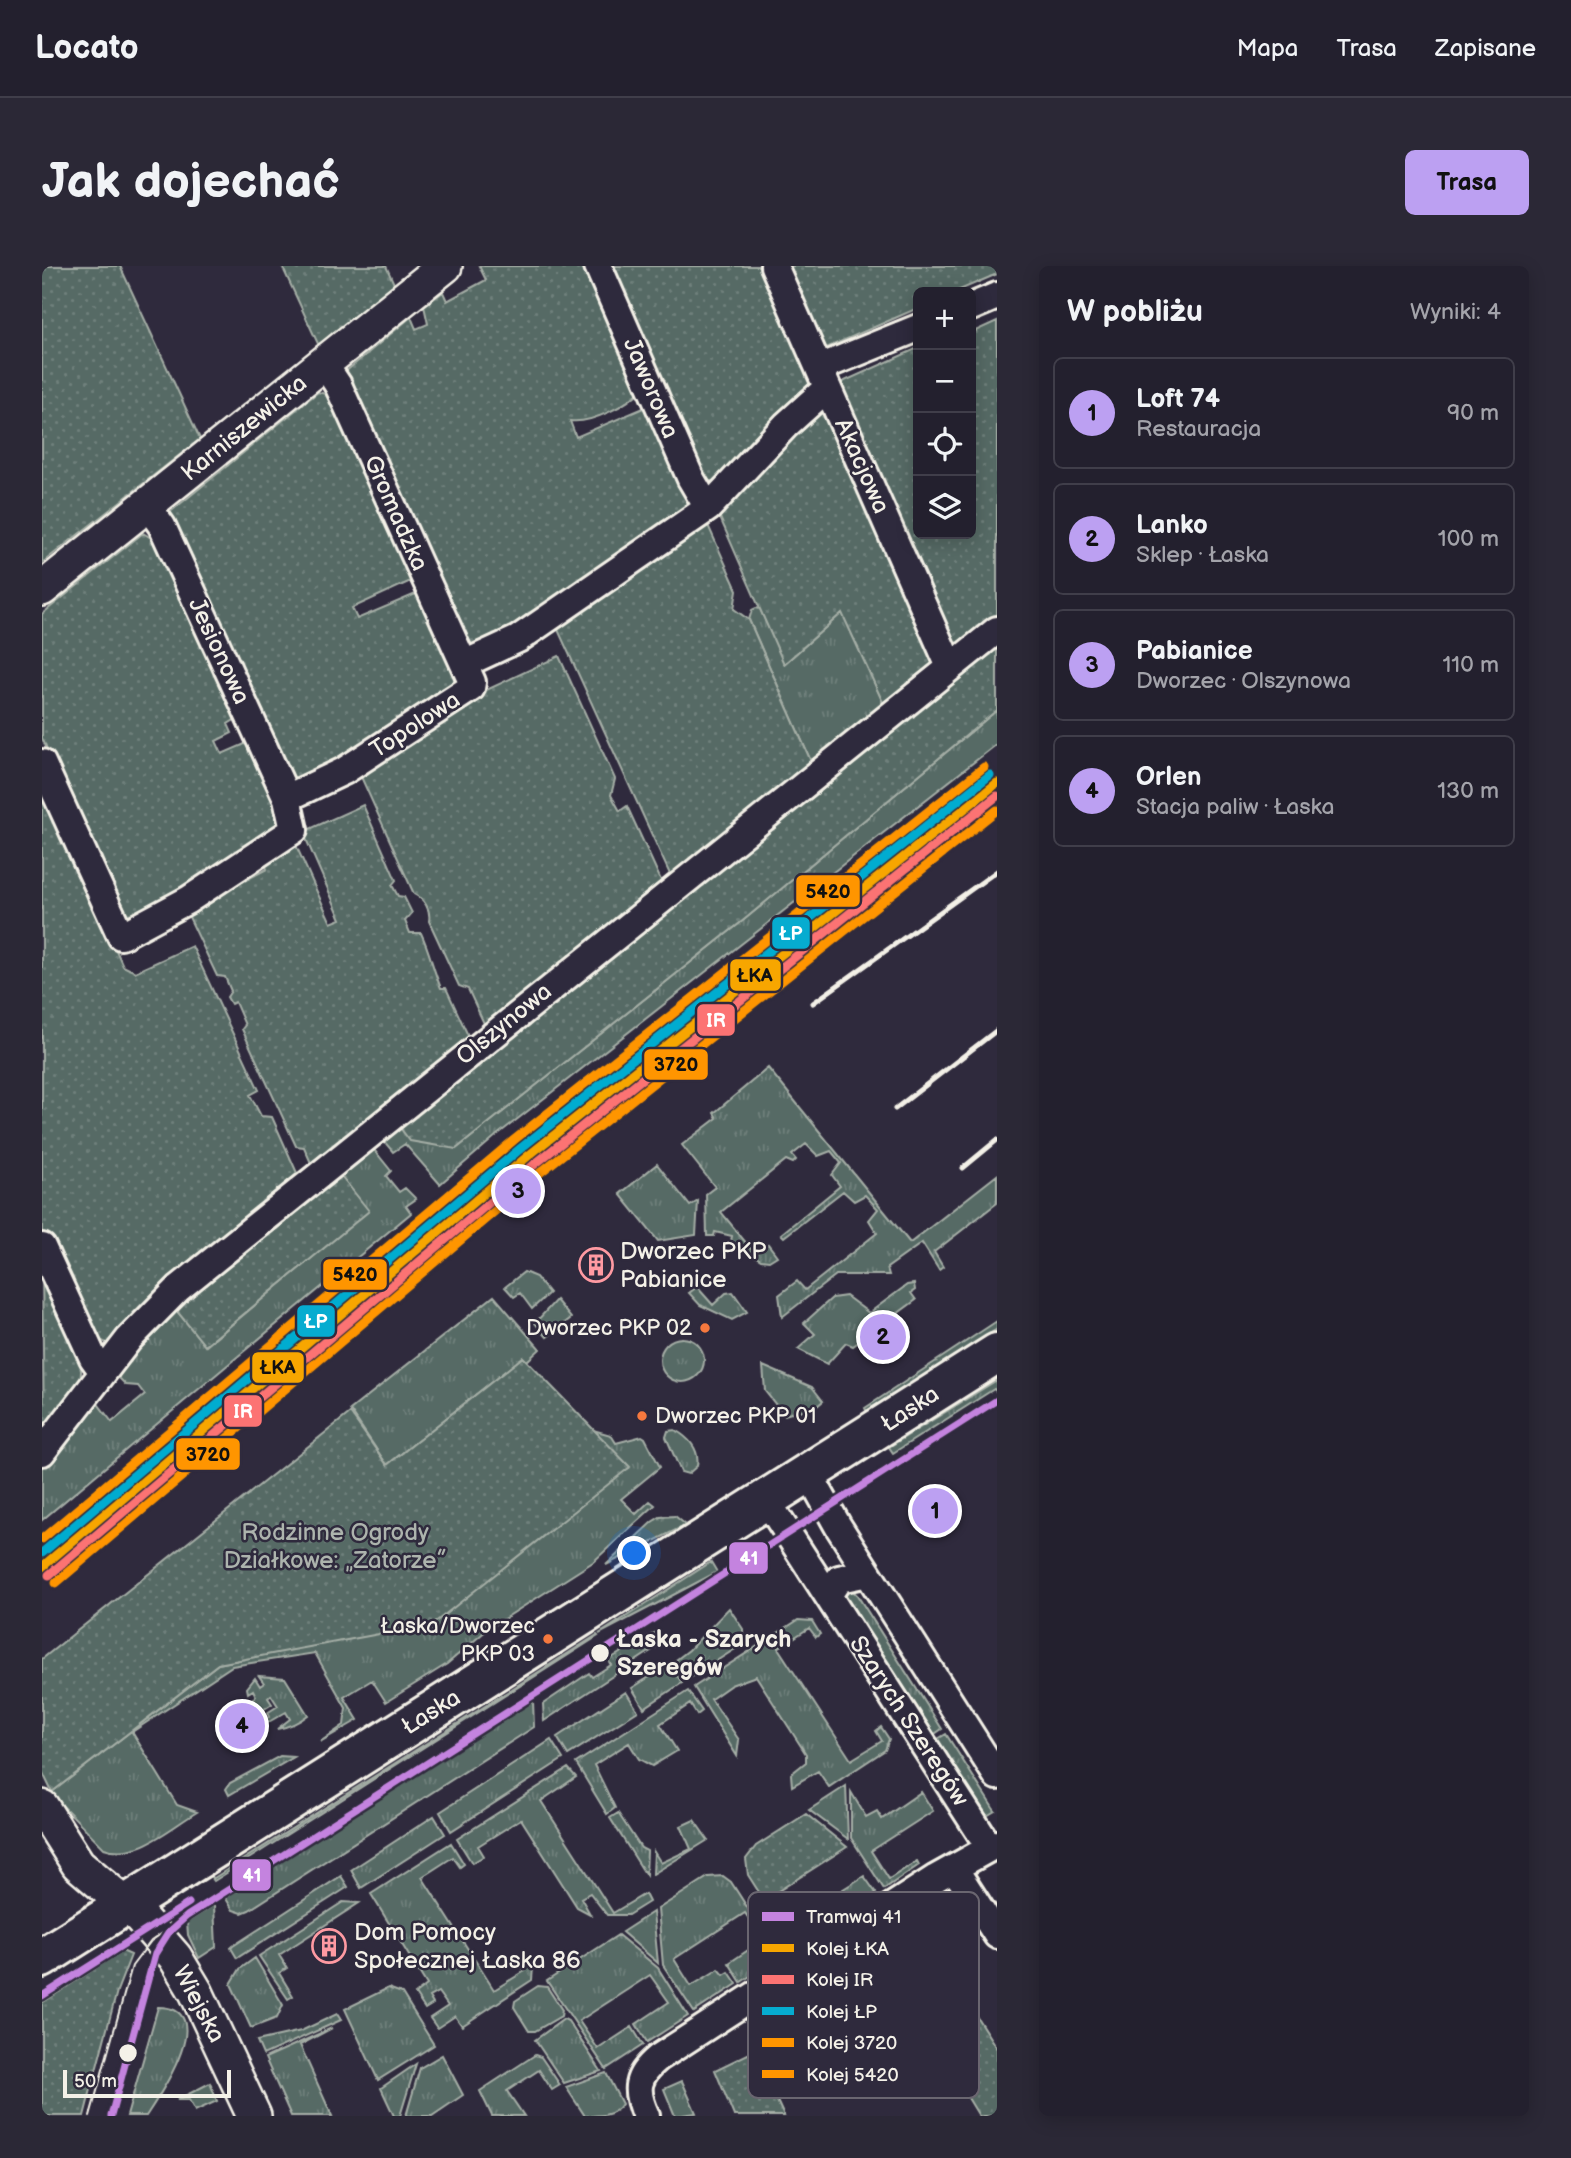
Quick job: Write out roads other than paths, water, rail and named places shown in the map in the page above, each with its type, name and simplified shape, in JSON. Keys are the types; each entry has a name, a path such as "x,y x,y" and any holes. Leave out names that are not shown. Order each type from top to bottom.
{"main road":[{"name":"Łaska","path":"42,1958 997,1353"}],"street":[{"name":"Jaworowa","path":"598,266 691,479 708,508"},
{"name":"Akacjowa","path":"774,266 950,667"},
{"name":"Karniszewicka","path":"42,589 324,364 428,271"},
{"path":"976,305 997,296"},
{"name":"Topolowa","path":"287,798 344,771 465,694 471,688 472,682 464,664 518,639 708,508 786,425 823,378 913,331"},
{"name":"Gromadzka","path":"324,364 338,385 464,664"},
{"name":"Jesionowa","path":"147,505 162,526 287,798"},
{"name":"Olszynowa","path":"42,1452 129,1339 179,1288 997,630"},
{"path":"42,763 121,936 188,901 294,830 287,798"},
{"path":"42,1247 93,1358 103,1371"},
{"name":"Szarych Szeregów","path":"809,1474 868,1573 997,1776"},
{"name":"Szarych Szeregów","path":"767,1501 993,1846"},
{"path":"828,1595 839,1579 868,1573"},
{"name":"Wiejska","path":"42,1807 78,1864 126,1904 157,1936 186,1974 254,2116"},
{"path":"917,1892 993,1846"},
{"path":"954,1868 969,1892"},
{"path":"979,1907 997,1935"},
{"path":"646,2116 637,2092 638,2082 645,2069 748,2001"}],"tram line":[{"name":"41","path":"111,2116 155,1954 169,1932 187,1916 997,1400"},
{"name":"41","path":"42,1996 189,1903"},
{"path":"90,2116 132,1966 151,1941 187,1916"}],"railway":[{"path":"813,1003 997,871"},
{"path":"895,1109 997,1030"},
{"path":"963,1168 997,1140"}],"rail line":[{"name":"5420","path":"42,1539 514,1140 984,767"},
{"name":"ŁP","path":"42,1553 521,1148 990,775"},
{"name":"ŁKA","path":"42,1567 528,1156 997,783"},
{"name":"IR","path":"49,1575 535,1164 997,796"},
{"name":"3720","path":"56,1583 541,1172 997,810"}],"place":[{"name":"Pabianice","path":"518,1191"},
{"name":"Dworzec PKP Pabianice","path":"596,1265"},
{"name":"Dworzec PKP 02","path":"705,1328"},
{"name":"Lanko","path":"883,1337"},
{"name":"Dworzec PKP 01","path":"642,1416"},
{"name":"Loft 74","path":"935,1511"},
{"name":"Łaska/Dworzec PKP 03","path":"548,1639"},
{"name":"Łaska - Szarych Szeregów","path":"600,1653"},
{"name":"Orlen","path":"242,1726"},
{"name":"Dom Pomocy Społecznej Łaska 86","path":"329,1946"}],"park label":[{"name":"Rodzinne Ogrody Działkowe: „Zatorze”","path":"335,1546"}]}
